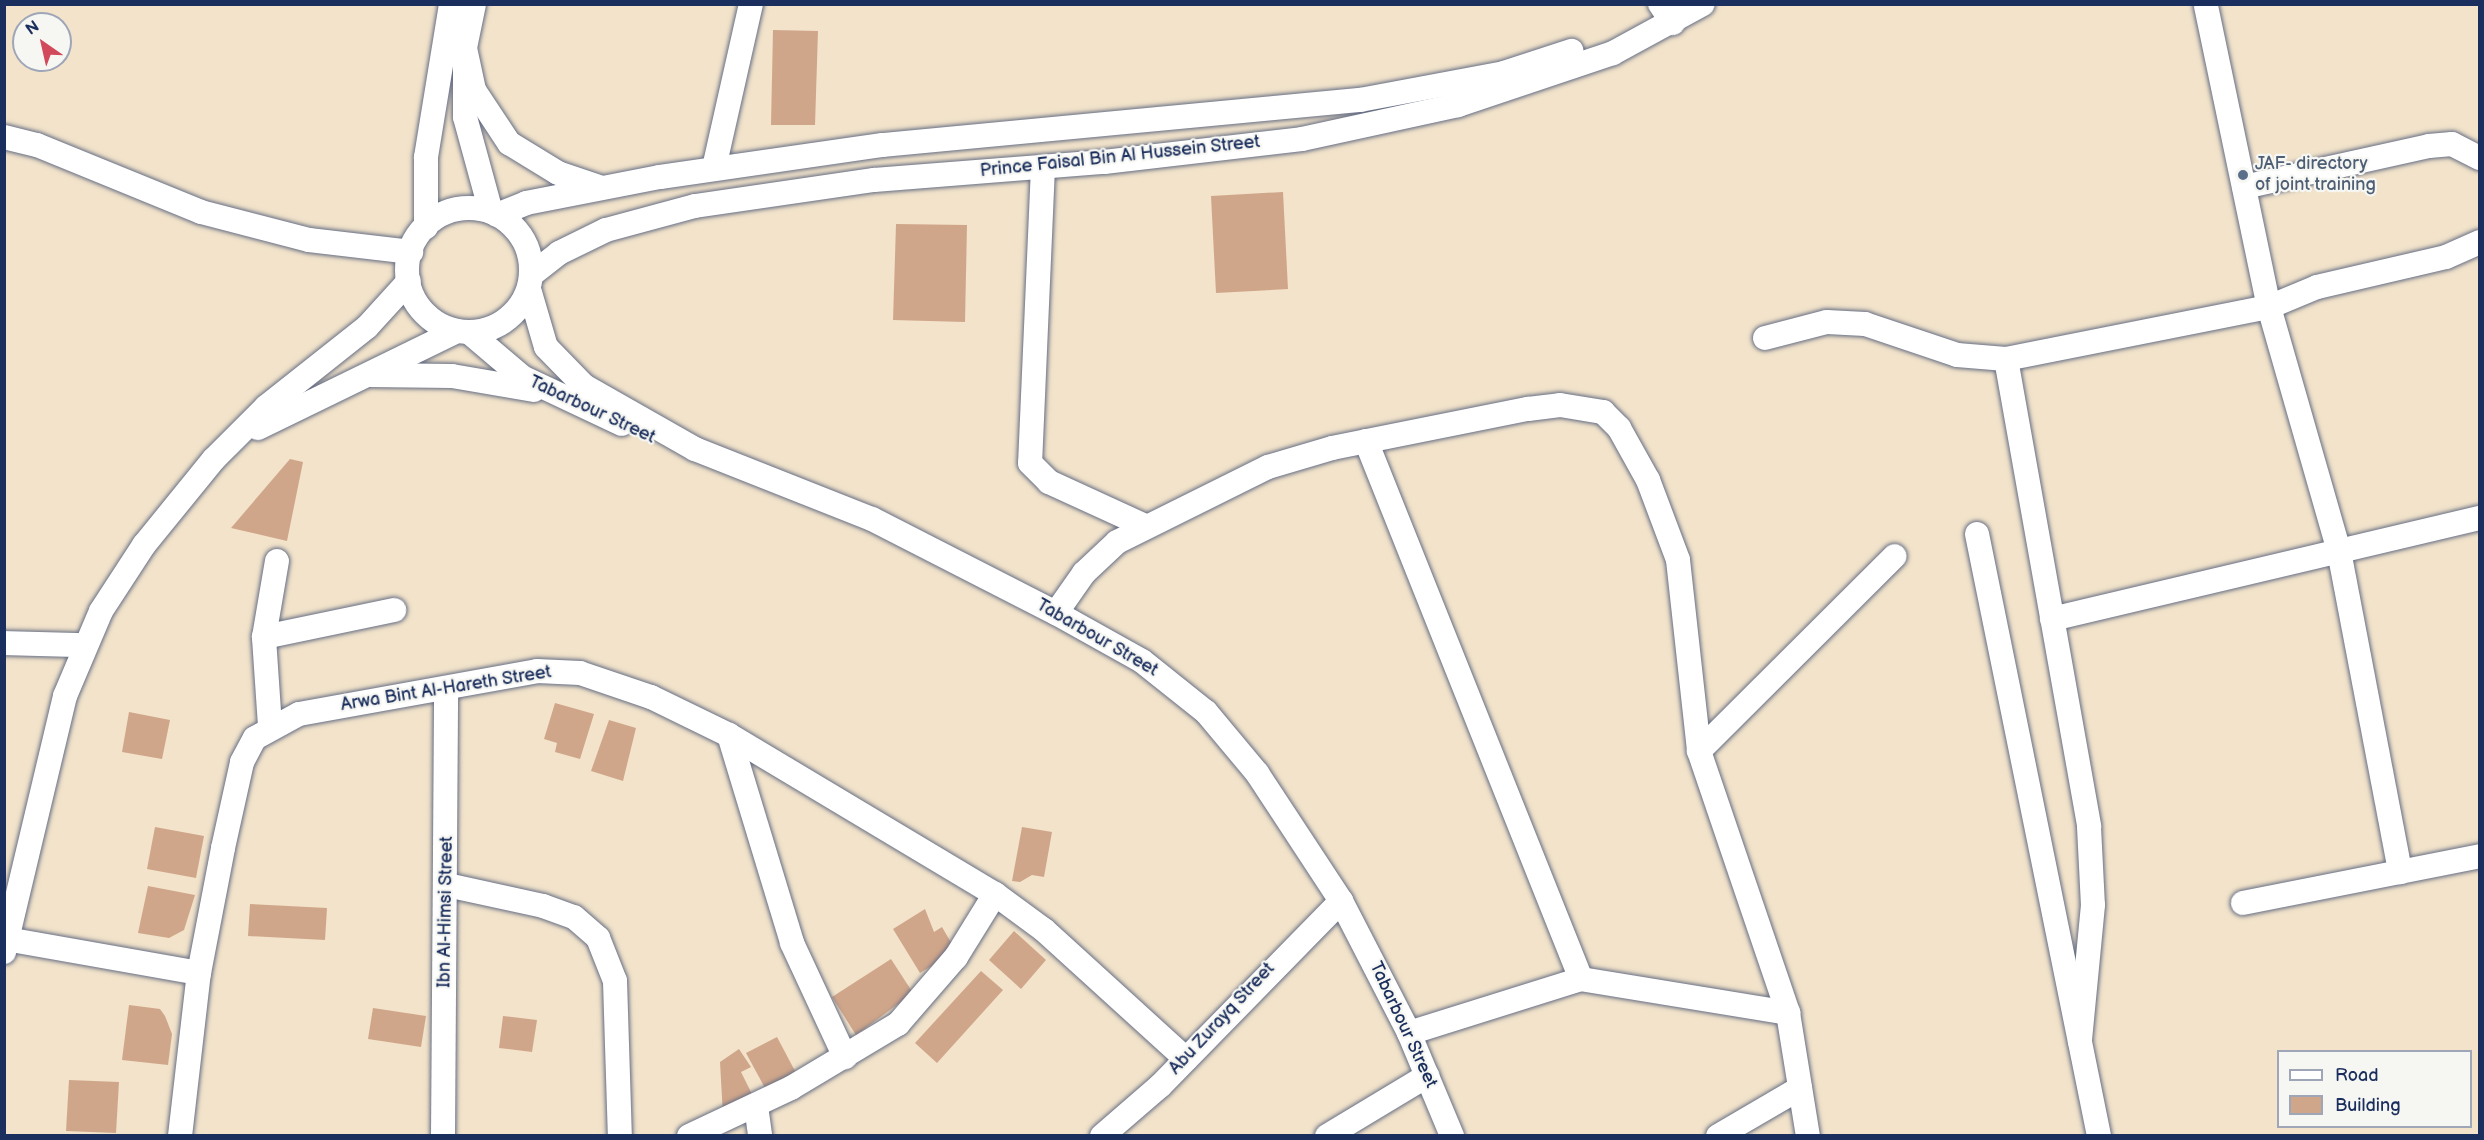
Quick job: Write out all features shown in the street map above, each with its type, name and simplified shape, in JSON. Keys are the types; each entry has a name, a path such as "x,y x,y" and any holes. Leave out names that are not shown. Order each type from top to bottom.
{"street":[{"path":"426,227 426,157 451,4"},
{"path":"234,438 358,375 463,332 506,320 530,282 524,240 494,214 465,117 465,48 474,4"},
{"path":"714,168 751,4"},
{"name":"Prince Faisal Bin Al Hussein Street","path":"494,214 526,203 714,168 1171,115 1360,99 1446,85 1554,58 1668,10 1703,4"},
{"path":"2206,6 2269,307 2339,551 2400,872"},
{"name":"Prince Faisal Bin Al Hussein Street","path":"530,282 600,232 695,206 874,180 1044,167 1302,139 1458,105 1586,63 1668,10"},
{"path":"465,48 477,96 509,143 558,173 608,189"},
{"path":"1166,154 1171,115"},
{"path":"4,137 37,145 201,212 309,240 411,252"},
{"path":"2244,187 2429,146 2452,144 2480,158"},
{"path":"1044,167 1032,469 1143,525"},
{"path":"463,332 425,314 408,281 411,252 426,227 457,210 494,214"},
{"path":"1765,338 1827,322 1865,324 1957,355 2006,358 2269,307 2318,287 2446,257 2480,242"},
{"path":"199,973 5,945 65,696 83,645 144,545 234,438 367,327 408,281"},
{"name":"Tabarbour Street","path":"530,282 541,336 571,376 695,449"},
{"name":"Tabarbour Street","path":"463,332 497,361 548,392 660,441 695,449 872,519 1056,613 1142,661 1206,712 1257,773 1341,901 1409,1033 1452,1136"},
{"path":"2006,358 2089,827 2093,905 2080,1041"},
{"path":"358,375 452,376 548,392"},
{"path":"1056,613 1099,557 1143,525 1268,467 1366,441 1560,405 1604,412 1619,428 1648,480 1678,560 1699,751 1788,1013 1808,1136"},
{"path":"1366,441 1581,979"},
{"path":"2052,619 2480,518"},
{"path":"1977,534 2099,1136"},
{"path":"1699,751 1895,556"},
{"path":"270,726 264,636 277,561"},
{"path":"264,636 394,609"},
{"path":"4,643 83,645"},
{"name":"Arwa Bint Al-Hareth Street","path":"180,1136 199,973 242,762 255,738 270,726 299,714 537,671 580,673 621,685 729,735 995,894 1052,937 1186,1059"},
{"name":"Ibn Al-Himsi Street","path":"442,1136 447,885 446,688"},
{"path":"729,735 792,943 845,1057"},
{"path":"2243,903 2480,856"},
{"path":"447,885 543,906 574,917 598,938 615,981 620,1136"},
{"path":"689,1136 756,1106 845,1057 898,1024 918,1004 995,894"},
{"name":"Abu Zurayq Street","path":"1102,1136 1186,1059 1341,901"},
{"path":"1409,1033 1581,979 1788,1013"},
{"path":"1327,1136 1427,1076"},
{"path":"1718,1136 1800,1088"},
{"path":"756,1106 760,1136"}],"building":[{"path":"773,30 818,31 815,125 771,125"},
{"path":"1283,192 1288,289 1216,293 1211,196"},
{"path":"896,224 967,225 965,322 893,320"},
{"path":"290,459 303,462 287,541 231,528"},
{"path":"555,703 594,714 580,759 555,752 557,743 544,739"},
{"path":"129,712 170,720 162,759 122,752"},
{"path":"609,720 636,728 623,781 591,771"},
{"path":"155,827 204,836 196,878 147,869"},
{"path":"1022,827 1052,832 1044,877 1032,875 1020,882 1012,881"},
{"path":"148,886 195,895 184,930 169,938 138,933"},
{"path":"250,904 327,908 325,940 248,936"},
{"path":"925,909 934,932 942,927 956,951 920,973 893,929"},
{"path":"1014,931 1046,960 1021,989 989,960"},
{"path":"891,959 913,993 856,1035 832,997"},
{"path":"981,971 1003,990 937,1063 915,1043"},
{"path":"129,1005 160,1009 165,1016 172,1034 168,1065 122,1060"},
{"path":"373,1008 426,1016 421,1047 368,1039"},
{"path":"503,1016 537,1020 532,1052 499,1048"},
{"path":"777,1037 795,1071 766,1090 746,1053"},
{"path":"739,1049 751,1067 741,1072 755,1100 723,1116 720,1062"},
{"path":"69,1080 119,1082 116,1133 66,1131"}],"place":[{"name":"JAF- directory of joint training","path":"2243,175"}]}
